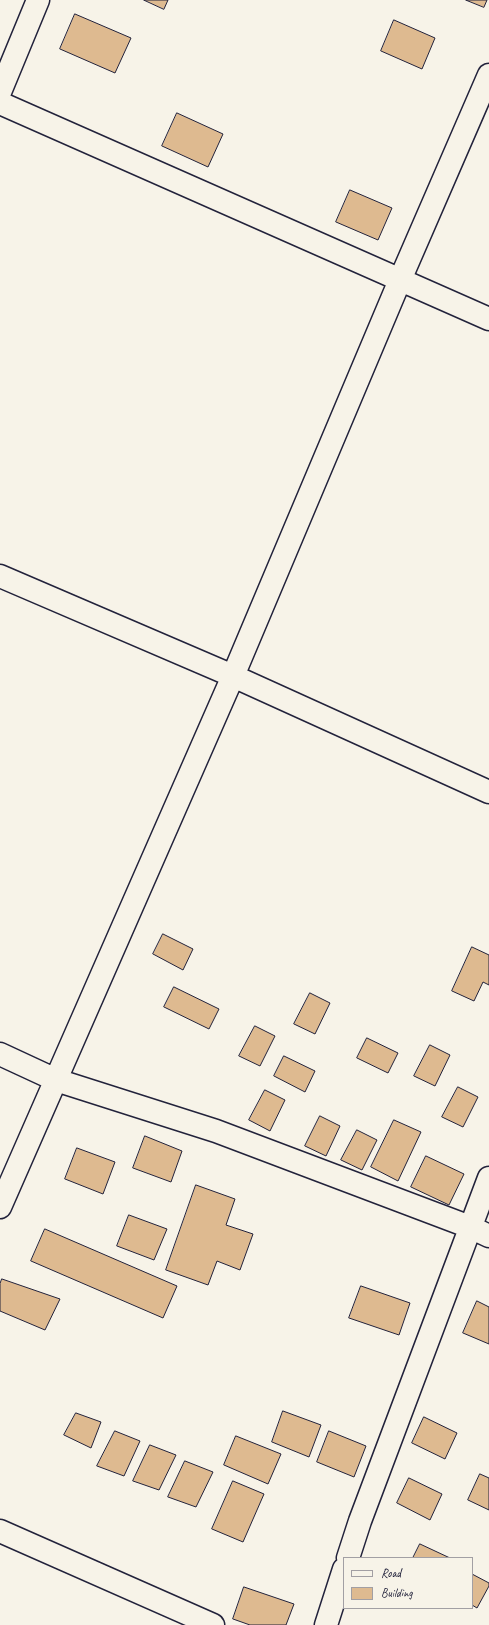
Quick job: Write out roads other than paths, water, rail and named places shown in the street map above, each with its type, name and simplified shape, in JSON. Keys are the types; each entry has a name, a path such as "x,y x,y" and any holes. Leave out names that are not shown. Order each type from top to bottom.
{"street":[{"path":"0,92 38,0"},
{"path":"0,1207 233,676 400,280 489,75"},
{"path":"0,103 489,319"},
{"path":"0,576 233,676 489,792"},
{"path":"0,1054 56,1080 216,1131 470,1227 489,1236"},
{"path":"348,1557 360,1521 489,1178"},
{"path":"0,1531 213,1625"},
{"path":"326,1625 343,1572"}]}
